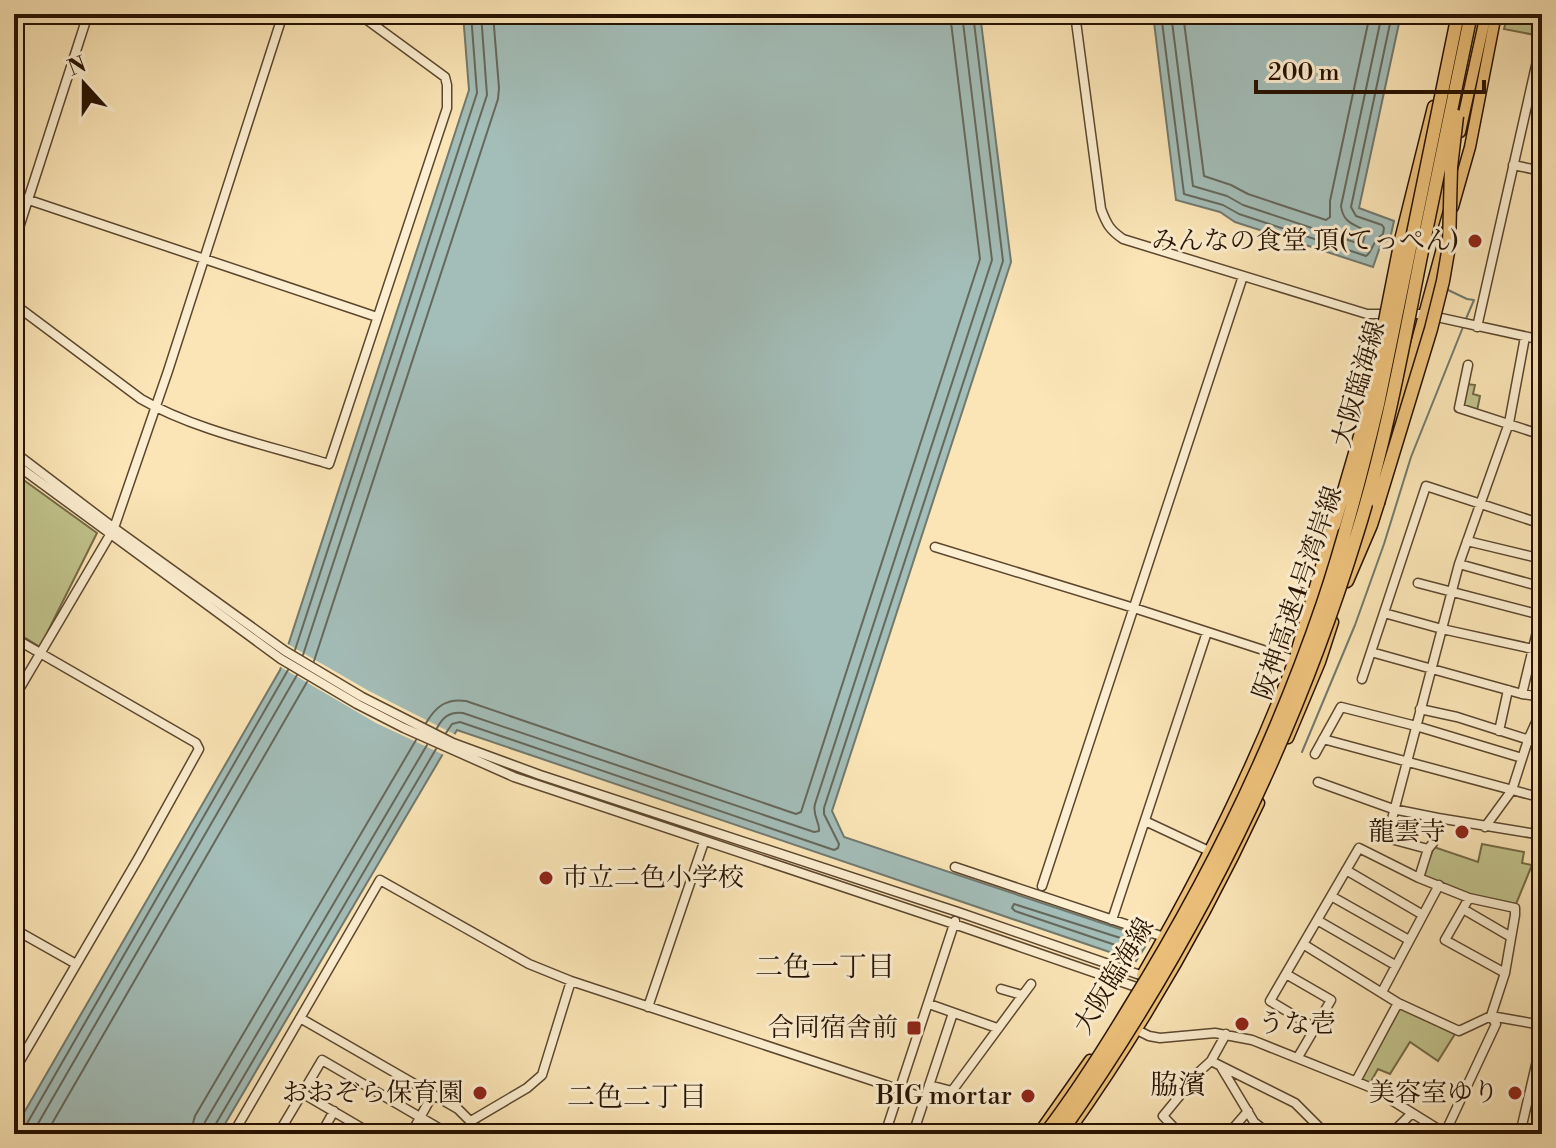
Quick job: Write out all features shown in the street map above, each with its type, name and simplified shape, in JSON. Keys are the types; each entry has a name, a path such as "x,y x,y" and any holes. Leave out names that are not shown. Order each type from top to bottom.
{"highway":[{"path":"1347,581 1371,525 1439,303 1447,263 1451,167 1464,16"},
{"path":"1295,656 1367,412 1408,209 1464,16"},
{"name":"阪神高速4号湾岸線","path":"1045,1134 1109,1041 1185,912 1243,798 1301,663 1323,603 1364,465 1464,16"},
{"name":"阪神高速4号湾岸線","path":"1060,1134 1122,1044 1189,931 1253,804 1313,665 1377,467 1464,16"}],"main road":[{"name":"大阪臨海線","path":"1038,1134 1087,1065 1164,937 1235,800 1295,656 1318,595 1436,215 1459,136 1486,14"},
{"name":"大阪臨海線","path":"1067,1134 1158,996 1218,888 1271,778 1320,662 1373,504 1470,147 1496,14"}],"street":[{"path":"14,243 88,14"},
{"path":"14,698 112,531 283,14"},
{"path":"14,304 155,407 213,429 329,464 447,108 445,77 359,14"},
{"path":"1075,14 1101,209 1107,225 1123,239 1367,314 1423,314 1539,339 1542,314"},
{"path":"1477,327 1542,42"},
{"path":"1513,165 1542,171"},
{"path":"14,195 377,317"},
{"path":"1042,886 1243,276"},
{"path":"1428,849 1387,838 1459,564 1509,423 1525,337"},
{"path":"1468,365 1459,408 1542,435"},
{"path":"14,452 112,531"},
{"path":"14,463 283,655 514,777 954,924 1158,996"},
{"path":"1362,679 1426,486 1542,524"},
{"path":"1467,541 1542,559"},
{"path":"935,547 1207,632 1295,656"},
{"path":"1459,564 1542,587"},
{"path":"1418,583 1541,615 1537,650 1522,694"},
{"path":"1384,613 1537,650"},
{"path":"1112,920 1207,632"},
{"path":"14,638 196,743 199,749 14,1071"},
{"path":"1371,652 1542,697"},
{"path":"1499,731 1508,690"},
{"path":"1315,754 1341,707 1522,758"},
{"path":"1420,709 1457,717 1542,744"},
{"path":"1485,827 1512,790 1542,709"},
{"path":"1323,739 1542,798"},
{"path":"451,746 958,912 1164,984"},
{"path":"1318,782 1393,809 1542,835"},
{"path":"1419,878 1428,849 1433,843 1438,818"},
{"path":"1145,821 1209,851"},
{"path":"648,1007 704,842"},
{"path":"1315,1028 1270,1001 1359,848 1419,878 1469,898 1515,908 1505,973 1491,1016"},
{"path":"955,867 1164,937"},
{"path":"1346,870 1423,915"},
{"path":"233,1134 380,880 529,964 571,981 925,1098"},
{"path":"1382,992 1439,885"},
{"path":"1331,896 1409,940"},
{"path":"1469,898 1445,940 1505,973"},
{"path":"1463,909 1511,937"},
{"path":"885,1134 958,912"},
{"path":"1317,920 1395,965"},
{"path":"14,929 76,964"},
{"path":"1303,944 1398,1003 1459,1031 1491,1016 1542,1025"},
{"path":"1286,974 1331,1000 1298,1057"},
{"path":"471,1121 527,1088 542,1075 571,981"},
{"path":"929,1085 952,1091 1031,984"},
{"path":"1001,989 1022,995"},
{"path":"1356,1081 1398,1003"},
{"path":"929,1004 997,1028"},
{"path":"913,1134 953,1013"},
{"path":"1137,1030 1160,1038 1215,1033 1252,1040 1372,1088 1446,1134 1496,1024 1491,1016"},
{"path":"300,1018 458,1109 483,1134"},
{"path":"1180,1134 1163,1116 1200,1071 1215,1063 1226,1034"},
{"path":"1520,1134 1542,1039"},
{"path":"278,1134 322,1060 449,1134"},
{"path":"1215,1063 1254,1122 1269,1134"},
{"path":"1215,1063 1295,1103 1326,1134"},
{"path":"302,1093 370,1134"},
{"path":"411,1134 433,1094"},
{"path":"321,1134 334,1111"},
{"path":"1228,1134 1248,1111"},
{"path":"1391,1134 1412,1113"},
{"path":"1158,1134 1169,1123"}],"green space":[{"path":"1508,14 1542,14 1540,36 1504,29"},
{"path":"1467,384 1475,385 1473,394 1480,396 1477,411 1462,407"},
{"path":"14,473 97,533 40,647 14,631"},
{"path":"1482,844 1524,852 1522,863 1532,865 1516,904 1471,895 1423,876 1434,847 1478,862"},
{"path":"1399,1007 1455,1034 1438,1061 1410,1042 1390,1074 1378,1069 1370,1083 1360,1079"}],"water":[{"path":"463,14 980,14 1011,262 832,811 844,837 1150,939 1136,961 457,730 219,1134 14,1134 280,670 469,90"},
{"path":"1153,14 1401,14 1359,208 1394,221 1390,239 1381,244 1373,267 1235,222 1220,212 1176,200"}],"pier":[{"path":"286,643 369,691 458,736 446,756 376,723 277,665"}],"waterway":[{"path":"1446,289 1474,300 1465,321"},
{"path":"1302,752 1355,625 1411,457 1463,327"}],"place":[{"name":"みんなの食堂 頂(てっぺん)","path":"1475,241"},
{"name":"龍雲寺","path":"1462,832"},
{"name":"市立二色小学校","path":"546,878"},
{"name":"うな壱","path":"1242,1024"},
{"name":"合同宿舎前","path":"914,1028"},
{"name":"おおぞら保育園","path":"480,1093"},
{"name":"美容室ゆり","path":"1515,1093"},
{"name":"BIG mortar","path":"1028,1096"}],"district":[{"name":"二色一丁目","path":"825,967"},
{"name":"脇濱","path":"1178,1085"},
{"name":"二色二丁目","path":"637,1097"}]}
